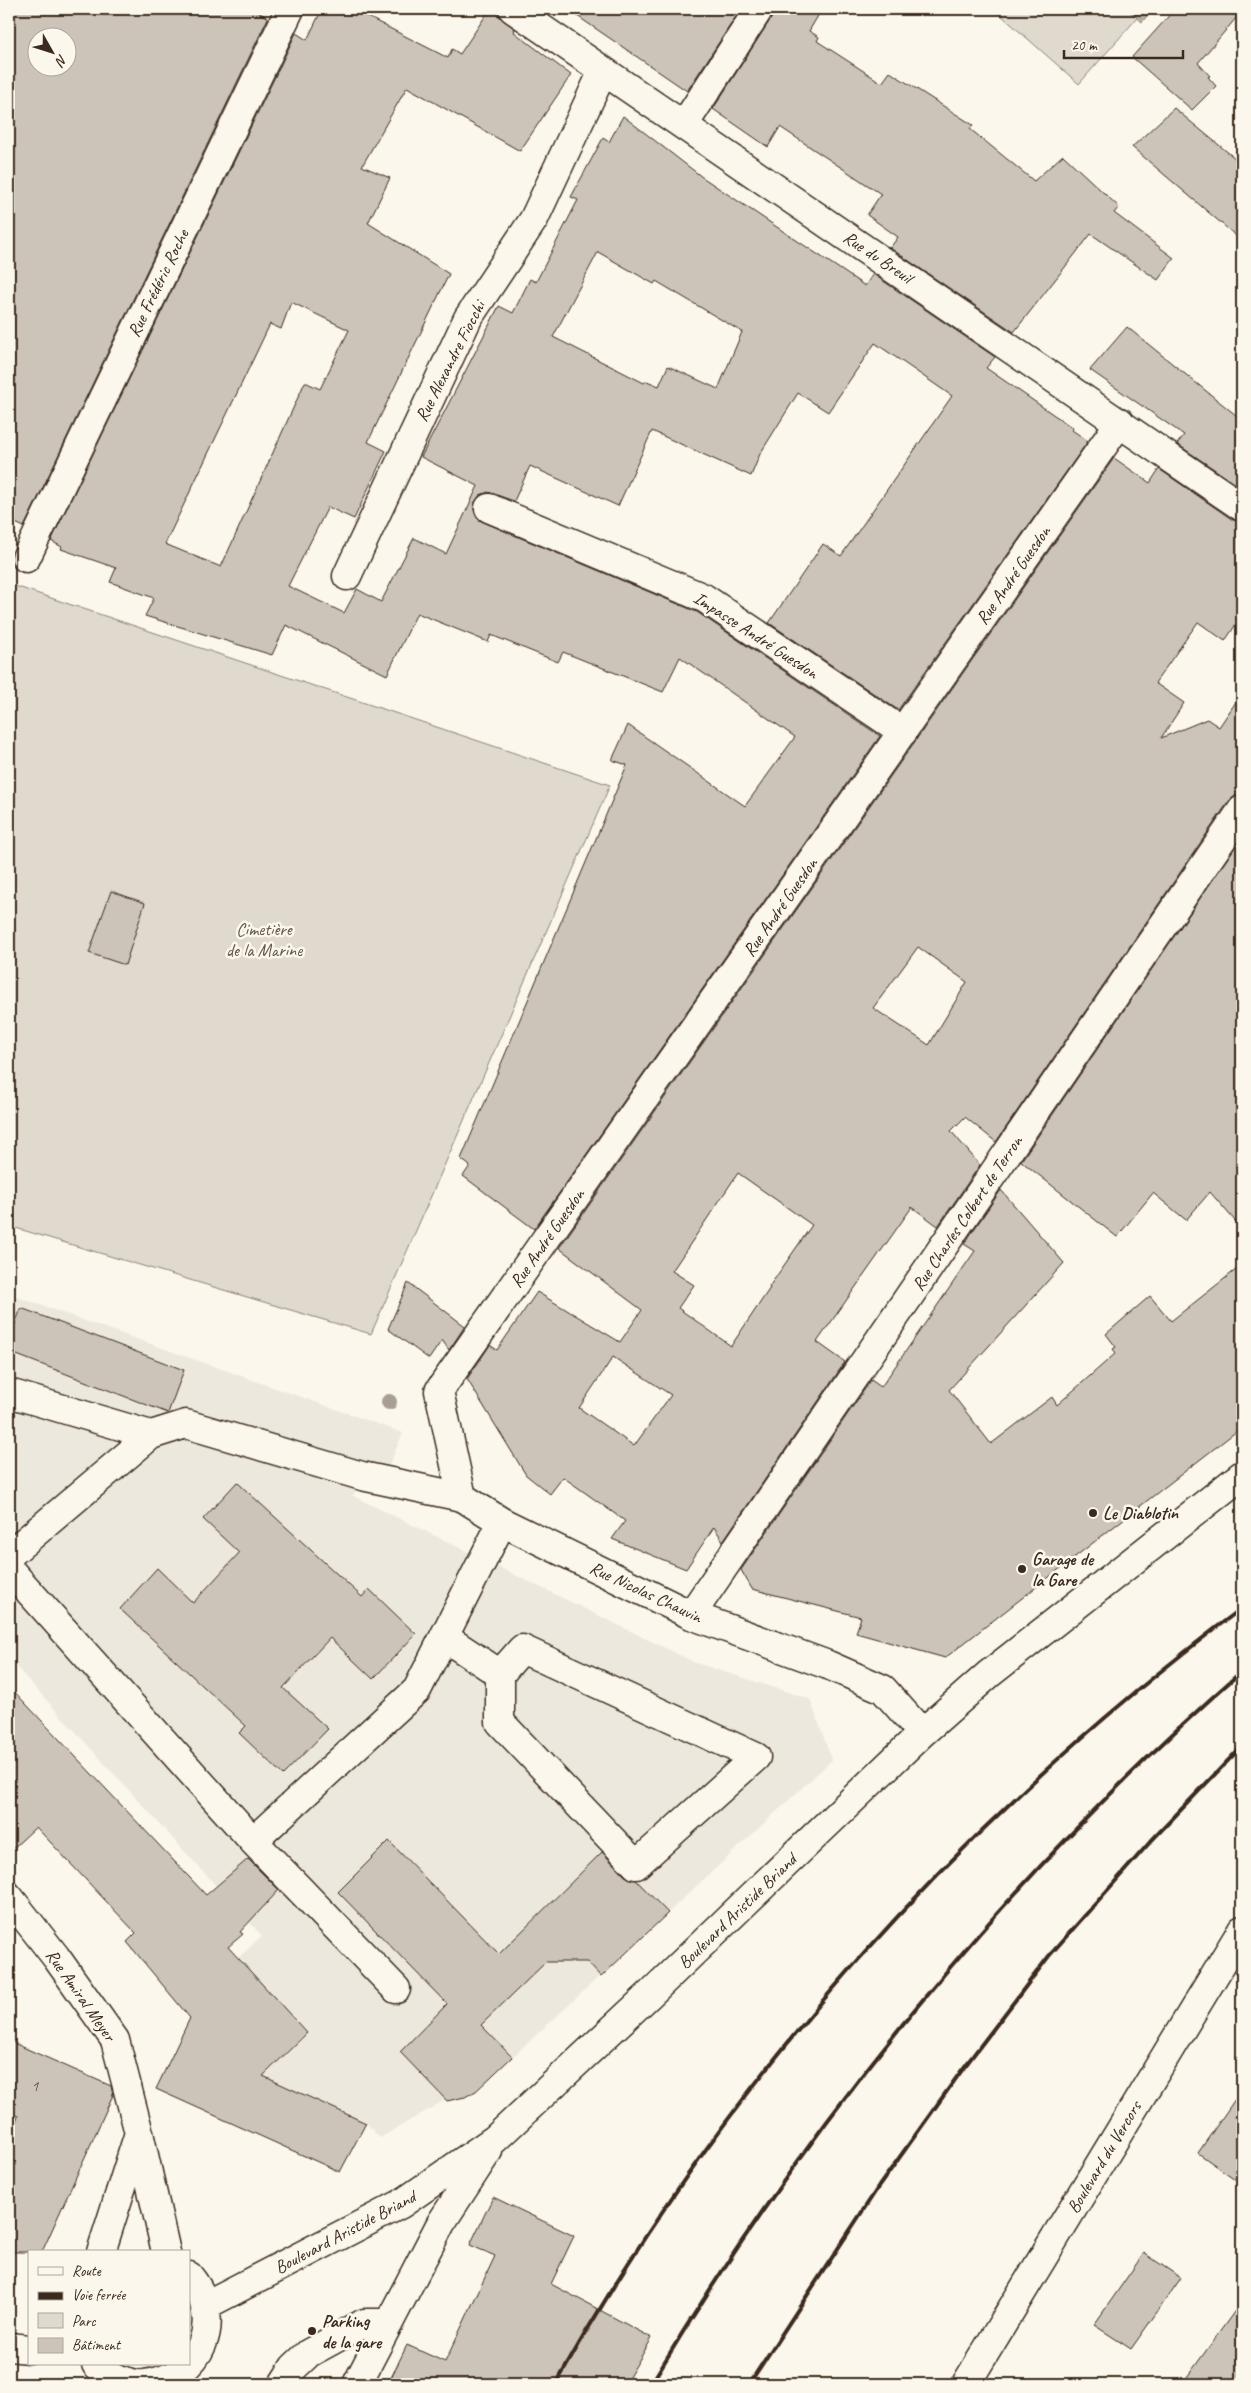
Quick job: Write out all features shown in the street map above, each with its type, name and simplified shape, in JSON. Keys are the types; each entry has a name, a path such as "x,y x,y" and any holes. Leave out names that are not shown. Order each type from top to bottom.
{"street":[{"name":"Rue Frédéric Roche","path":"26,558 290,9"},
{"name":"Rue du Breuil","path":"513,9 1242,507"},
{"path":"684,124 759,9"},
{"name":"Rue Alexandre Fiocchi","path":"347,576 468,318 534,219 604,71"},
{"name":"Rue André Guesdon","path":"462,1497 439,1391 1120,422"},
{"name":"Impasse André Guesdon","path":"489,508 704,598 903,732"},
{"name":"Rue Charles Colbert de Terron","path":"691,1615 1242,810"},
{"path":"9,1393 151,1435"},
{"path":"9,1555 151,1435 186,1424 362,1476 462,1497"},
{"name":"Boulevard Aristide Briand","path":"206,2305 401,2204 496,2139 922,1733 989,1674 1242,1475"},
{"name":"Rue Nicolas Chauvin","path":"462,1497 502,1522 691,1615 828,1664 883,1689 922,1733"},
{"path":"253,1841 417,1690 502,1522"},
{"path":"9,1569 253,1841 396,1989"},
{"path":"444,1637 500,1674"},
{"path":"522,1649 756,1757 636,1865 500,1722 500,1674 522,1649"},
{"name":"Rue Amiral Meyer","path":"9,1897 56,1957 115,2040 139,2133 166,2250"},
{"name":"Boulevard du Vercors","path":"966,2384 1242,1930"},
{"path":"102,2250 139,2133"},
{"path":"357,2384 441,2223 496,2139"},
{"path":"190,2277 198,2287 206,2305 208,2323 204,2340 197,2356 190,2363"},
{"path":"283,2384 294,2367 309,2352 364,2324 389,2323"},
{"path":"9,2347 28,2349"},
{"path":"98,2366 105,2373 122,2382 137,2384"},
{"path":"145,2384 162,2382 182,2372 188,2366"}],"shaded area":[{"path":"1127,9 1153,9 1142,22"},
{"path":"9,1294 403,1433 387,1470 370,1461 353,1496 696,1663 810,1699 832,1760 476,2091 451,2100 445,2100 380,2138 366,2123 247,2069 267,2072 307,2033 238,1958 262,1936 9,1659"}],"green space":[{"path":"994,9 1145,9 1079,84"},
{"name":"Cimetière de la Marine","path":"9,584 610,785 371,1334 9,1226"}],"building":[{"path":"9,9 253,9 268,18 24,527 9,520"},
{"path":"322,9 352,9 448,58 452,49 460,54 490,9 498,9 499,16 515,29 514,32 571,75 520,151 407,87 362,166 390,178 368,223 449,274 368,442 386,451 354,519 328,507 288,586 344,613 357,589 381,602 414,538 446,554 478,486 421,457 499,306 513,313 530,279 536,282 578,200 571,197 603,138 609,142 623,116 702,177 865,286 873,274 995,357 986,368 1073,428 1072,430 1088,441 898,710 769,623 823,544 841,556 952,396 875,343 828,412 798,393 760,454 751,476 652,431 618,506 530,466 514,501 488,492 480,495 475,502 474,510 477,518 483,522 697,612 880,736 534,1229 463,1176 470,1166 461,1159 627,765 612,760 628,725 745,806 795,737 680,657 663,692 563,652 558,662 491,635 488,642 417,613 387,675 286,625 272,655 145,616 154,598 110,582 116,568 61,549 62,547 51,541 296,33 307,40","holes":["598,252 654,284 656,281 742,332 718,389 668,366 659,386 647,381 644,383 553,337","291,302 349,330 320,389 305,382 221,567 165,544 270,324 281,329"]},
{"path":"567,9 741,9 687,91"},
{"path":"774,9 822,9 809,31 819,37 817,41 882,83 890,72 973,125 970,129 1034,181 1063,155 1119,207 1114,213 1174,258 1158,280 1091,234 1014,332 890,248 898,237 867,215 881,194 780,127 768,147 713,109 772,17"},
{"path":"1175,9 1242,9 1198,63 1216,86 1192,110 1132,57"},
{"path":"1174,108 1242,164 1242,241 1132,147"},
{"path":"1127,327 1242,420 1242,488 1177,444 1184,435 1090,370"},
{"path":"1114,458 1150,483 1159,469 1233,520 1242,522 1242,615 1225,641 1198,622 1155,683 1184,703 1161,738 1207,719 1219,727 1242,693 1242,795 1235,796 1229,801 996,1142 965,1117 951,1131 980,1165 938,1226 912,1207 817,1342 845,1362 723,1541 714,1527 686,1569 612,1539 625,1521 563,1477 550,1494 526,1475 467,1379 490,1345 497,1350 537,1292 620,1342 642,1310 559,1248","holes":["918,947 967,982 929,1045 873,1008","738,1173 812,1225 731,1346 678,1308 694,1285 672,1271","613,1357 671,1395 634,1446 579,1408"]},
{"path":"1242,837 1242,1229 1210,1192 1186,1220 1153,1193 1117,1237 1021,1161"},
{"path":"111,891 145,903 125,965 89,953"},
{"path":"1001,1190 1064,1263 949,1390 991,1444 1052,1397 1057,1405 1116,1353 1113,1349 1116,1347 1106,1334 1150,1296 1171,1321 1242,1265 1242,1427 945,1658 856,1633 861,1617 752,1589 741,1570 871,1380 881,1387 975,1251 964,1244"},
{"path":"408,1283 465,1326 449,1350 442,1340 429,1359 388,1329"},
{"path":"21,1308 184,1370 168,1413 9,1352 9,1341"},
{"path":"237,1482 362,1597 369,1589 416,1634 373,1679 330,1638 283,1688 328,1729 283,1775 239,1733 246,1726 120,1609 157,1568 193,1603 239,1553 203,1519"},
{"path":"9,1686 206,1895 248,1859 279,1890 240,1932 243,1934 228,1947 307,2033 263,2076 366,2123 340,2172 156,2089 190,2018 127,1942 136,1933 36,1827 9,1852"},
{"path":"389,1841 499,1954 602,1852 625,1876 636,1880 668,1913 601,1977 587,1962 546,1962 481,2025 512,2057 476,2091 465,2097 447,2101 400,2052 447,2004 338,1892"},
{"path":"9,2041 111,2086 113,2095 43,2250 9,2252 9,2138 18,2116 9,2112"},
{"path":"1242,2089 1242,2184 1198,2153"},
{"path":"493,2197 574,2236 551,2284 652,2338 625,2384 388,2384 407,2345 445,2362 495,2256 470,2245"},
{"path":"1144,2253 1181,2278 1131,2349 1094,2325"},
{"path":"1242,2301 1242,2384 1182,2384"}],"railway":[{"path":"556,2384 623,2271 696,2163 774,2059 858,1960 947,1865 1041,1775 1139,1689 1242,1608"},
{"path":"651,2384 712,2286 778,2189 846,2096 919,2005 995,1916 1074,1831 1156,1749 1242,1671"},
{"path":"749,2384 879,2186 962,2070 1049,1956 1151,1841 1242,1746"}],"place":[{"name":"Le Diablotin","path":"1093,1513"},
{"name":"Garage de la Gare","path":"1022,1569"},
{"name":"Parking de la gare","path":"312,2331"}]}
